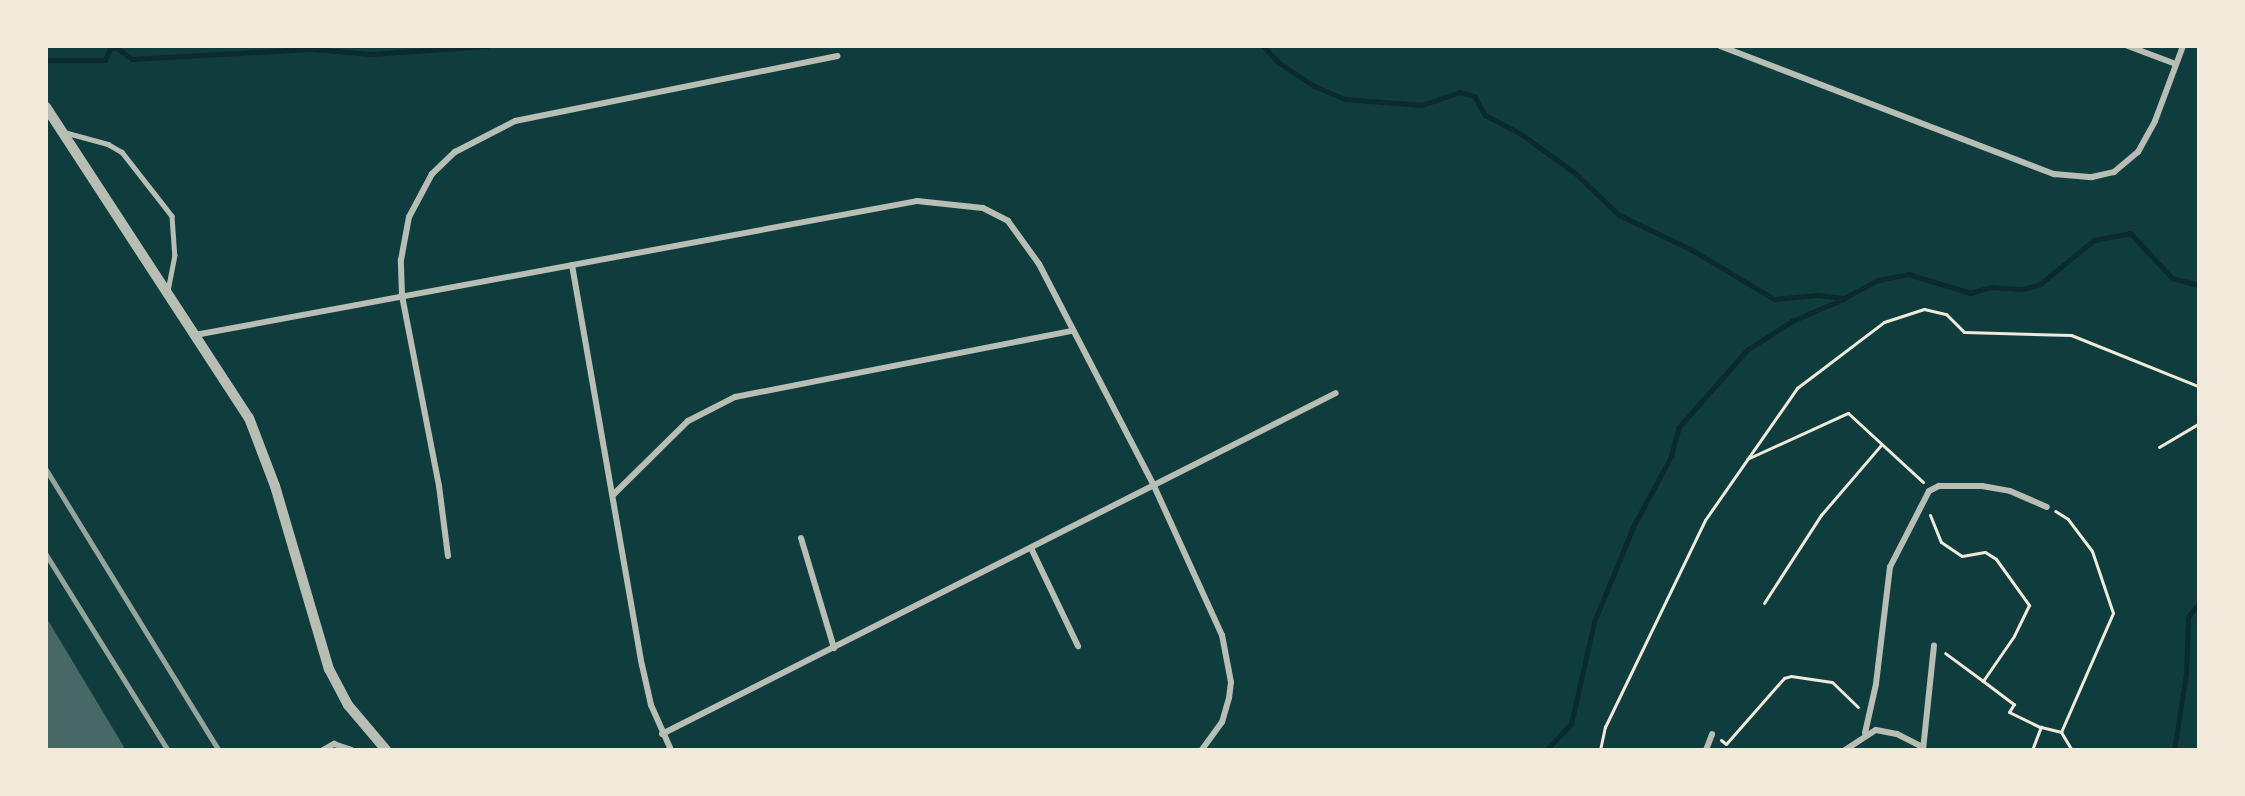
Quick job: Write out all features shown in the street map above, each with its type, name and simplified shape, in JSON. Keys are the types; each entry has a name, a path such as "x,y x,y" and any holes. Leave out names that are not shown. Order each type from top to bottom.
{"street":[{"path":"1720,46 2054,174 2104,176 2126,164 2155,121 2183,46"},
{"path":"2128,46 2176,64"},
{"path":"448,556 402,295 401,260 409,217 432,174 455,152 484,133 515,121 838,56"},
{"path":"46,107 233,391 261,445 333,678 348,705 386,750"},
{"path":"195,335 917,201 950,201 983,208 1014,228 1039,264 1071,331 1154,486 1207,598 1228,658 1229,698 1222,722 1202,750"},
{"path":"572,265 642,664 662,734 671,750"},
{"path":"614,494 688,421 735,397 1071,331"},
{"path":"662,734 1336,393"},
{"path":"1865,733 1890,567 1924,499 1932,488 1982,486 2010,490 2047,507"},
{"path":"801,538 834,648"},
{"path":"1031,548 1078,646"},
{"path":"1845,750 1865,733 1887,731 1923,748 1934,646"},
{"path":"1706,750 1712,734"},
{"path":"323,750 334,744 351,750"}],"lane":[{"path":"62,132 108,144 122,153 172,216 175,255 168,294"}],"path":[{"path":"1600,750 1605,727 1705,520 1797,388 1884,322 1924,309 1946,314 1964,332 2071,335 2199,386"},
{"path":"1746,459 1848,413 1907,471 1932,488"},
{"path":"2159,447 2199,424"},
{"path":"1764,603 1821,515 1881,445"},
{"path":"1924,499 1941,542 1962,556 1985,552 1996,559 2029,606 2014,636 1983,681"},
{"path":"2047,507 2068,519 2092,551 2113,613 2061,732"},
{"path":"1934,646 2014,704 2009,712 2041,728 2061,732 2072,750"},
{"path":"1712,734 1726,744 1784,678 1791,676 1832,682 1869,717"},
{"path":"2032,750 2041,728"}],"building":[{"path":"46,617 124,747 121,750 46,750"}],"waterway":[{"path":"46,60 105,60 110,48 115,47 132,59 312,49 371,54 487,46"},
{"path":"1263,46 1279,63 1314,86 1345,99 1422,105 1459,92 1474,96 1485,115 1521,134 1575,173 1619,215 1692,250 1774,299 1818,295 1844,298 1878,280 1908,274 1970,293 1991,287 2023,289 2040,284 2094,240 2130,233 2172,278 2198,285"},
{"path":"1546,750 1571,724 1594,622 1633,527 1671,456 1679,427 1747,350 1792,321 1843,299"},
{"path":"2174,750 2186,674 2188,617 2198,604"}],"railway":[{"path":"46,469 219,750"},
{"path":"46,554 168,750"}]}
